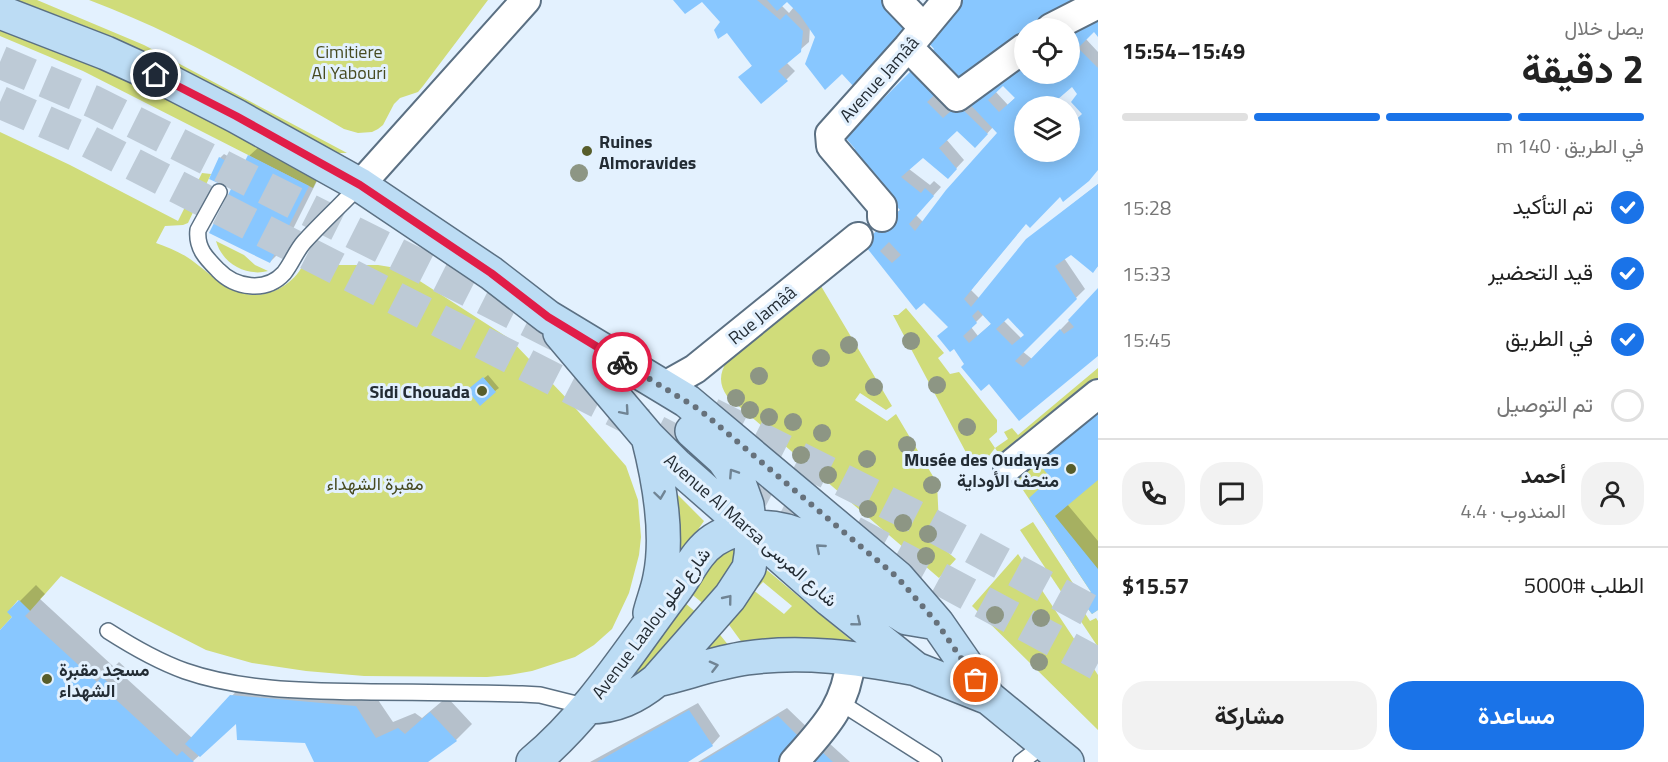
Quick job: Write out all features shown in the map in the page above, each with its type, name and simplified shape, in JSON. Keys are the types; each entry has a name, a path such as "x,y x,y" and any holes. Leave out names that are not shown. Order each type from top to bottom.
{"street":[{"path":"360,185 526,0"},
{"path":"897,0 916,38 957,97 1014,55"},
{"name":"Avenue Jamââ","path":"882,217 882,206 831,146 829,138 832,130 916,38 946,0"},
{"path":"1071,18 1098,4"},
{"name":"Avenue Al Marsa شارع المرسى","path":"0,12 106,53 172,83 360,185 491,273 548,317 700,410 898,578 937,623 990,699 1045,756"},
{"name":"Rue Jamââ","path":"663,387 695,369 858,237"},
{"name":"Avenue Al Marsa شارع المرسى","path":"548,317 573,350 648,437 676,465 830,600 916,669 990,699"},
{"name":"Avenue Laalou شارع لعلو","path":"588,707 603,707 623,702 657,680 730,597 750,568 752,543 743,492 731,469 670,408 663,387"},
{"path":"1008,467 1098,394"},
{"path":"646,628 660,575 662,540 660,494 648,437"},
{"name":"Avenue Laalou شارع لعلو","path":"533,762 569,730 588,707 678,587 699,554 707,545 727,534 775,527 799,534 810,540 885,604 907,618 937,623"},
{"path":"657,680 745,658 764,656 820,655 916,669"},
{"path":"794,762 819,734 841,703 851,659"}],"lane":[{"path":"219,192 198,230 200,249 228,279 237,284 257,286 276,279 284,273 302,244 360,185"},
{"path":"108,631 133,648 159,661 216,680 318,691 540,695 588,707"},
{"path":"841,703 934,762"}],"green space":[{"path":"14,0 37,0 144,45 347,153 334,153 210,84 119,40"},
{"name":"Cimitiere Al Yabouri","path":"89,0 488,0 418,92 400,98 378,129 358,133 344,129 251,76 187,43"},
{"path":"0,26 154,88 317,180 313,188 83,71 0,36"},
{"name":"مقبرة الشهداء","path":"0,132 178,221 202,173 211,174 188,223 165,226 156,243 185,256 232,289 252,295 272,292 290,281 303,265 390,267 412,276 510,339 570,402 626,466 638,500 641,537 639,555 629,593 612,629 594,645 575,657 532,671 509,675 487,677 364,676 306,671 252,663 206,650 61,576 30,611 18,600 8,612 12,617 0,630"},
{"path":"216,241 244,255 255,265 268,271 251,272 229,262"},
{"path":"821,286 892,406 886,410 860,393 855,400 887,421 896,414 937,483 940,546 956,559 939,578 727,396 722,387 721,375 727,361"},
{"path":"906,308 944,353 938,358 950,374 959,372 997,420 997,432 989,439 995,448 989,456 976,456 974,460 970,460 893,315 898,315"},
{"path":"1098,368 1098,610 1092,614 1081,600 1091,592 995,448 1008,439 1004,432 1012,428 1018,435"},
{"path":"674,491 704,521 678,558 680,525"},
{"path":"1033,522 1078,591 1073,595 1090,621 1096,618 1098,621 1098,647 1020,530"},
{"path":"731,547 735,549 738,558 705,605 689,592 713,557"},
{"path":"1018,554 1098,675 1098,730 972,606"},
{"path":"762,566 858,646 743,644 727,622 752,589 784,614 792,606 763,582 757,588 754,586"},
{"path":"684,602 699,615 659,656 627,684"},
{"path":"717,631 729,646 693,655"}],"building":[{"path":"673,0 757,0 780,20 786,14 803,31 801,52 778,71 788,81 761,104 738,77 752,66 727,33 718,39 714,30 720,22 702,2 685,14"},
{"path":"767,0 887,0 913,27 855,88 842,74 825,90 805,64 815,37 800,15 787,2 777,11"},
{"path":"962,0 1070,0 1074,7 1058,18 1014,18 1014,50 958,90 927,57 934,49 927,41"},
{"path":"1098,10 1098,37 1094,32 1080,46 1080,22"},
{"path":"1080,50 1098,68 1098,170 1089,181 1063,202 1060,197 1030,228 1026,224 964,299 971,307 1026,239 1098,184 1098,266 1093,273 1071,255 1055,266 1077,299 1015,361 1023,367 1060,329 1064,334 1074,327 1068,320 1098,288 1098,356 1019,421 989,384 981,391 961,367 964,364 954,349 950,352 937,336 948,327 924,303 916,310 863,243 900,210 848,155 855,149 845,137 918,64 942,88 927,102 943,118 958,105 988,134 975,148 957,131 939,148 957,169 948,179 923,158 901,177 921,193 925,188 934,196 909,224 915,231 946,190 997,133 964,98 1014,60 1014,84 1080,84","holes":["889,242 901,255 892,263 880,251","978,310 991,324 969,343 963,336 977,323 972,316","1008,318 1024,335 1012,345 996,329"]},
{"path":"248,155 309,186 270,263 209,233"},
{"path":"219,157 228,162 218,183 209,179"},
{"name":"Sidi Chouada","path":"483,377 496,392 480,406 467,390"},
{"name":"Musée des Oudayas متحف الأوداية","path":"1098,412 1098,480 1055,516 1098,569 1098,610 1092,614 1081,600 1091,592 1029,498 1051,478 1036,461"},
{"name":"مسجد مقبرة الشهداء","path":"19,600 30,611 25,616 97,682 102,677 116,690 111,695 177,756 182,751 194,762 0,762 0,630 12,617 7,612"},
{"path":"230,695 356,706 376,738 398,728 405,734 430,712 457,741 428,762 314,762 305,743 237,740 236,724 200,757 185,744"},
{"path":"689,710 713,746 688,762 597,762"},
{"path":"778,716 804,742 788,762 701,762"},
{"path":"820,750 833,762 807,762"}],"tunnel":[{"path":"0,62 94,102 561,337"},
{"path":"0,102 82,138 802,506"},
{"path":"711,414 922,520 1098,615"},
{"path":"853,532 1098,664"}],"way so far":[{"path":"622,362 700,410 898,578 937,623 976,680"}],"place":[{"name":"Ruines Almoravides","path":"587,151"},
{"name":"Sidi Chouada","path":"482,391"},
{"name":"Musée des Oudayas متحف الأوداية","path":"1071,469"},
{"name":"مسجد مقبرة الشهداء","path":"47,679"}],"route":[{"path":"156,75 236,116 360,185 491,273 548,317 622,362"}]}
